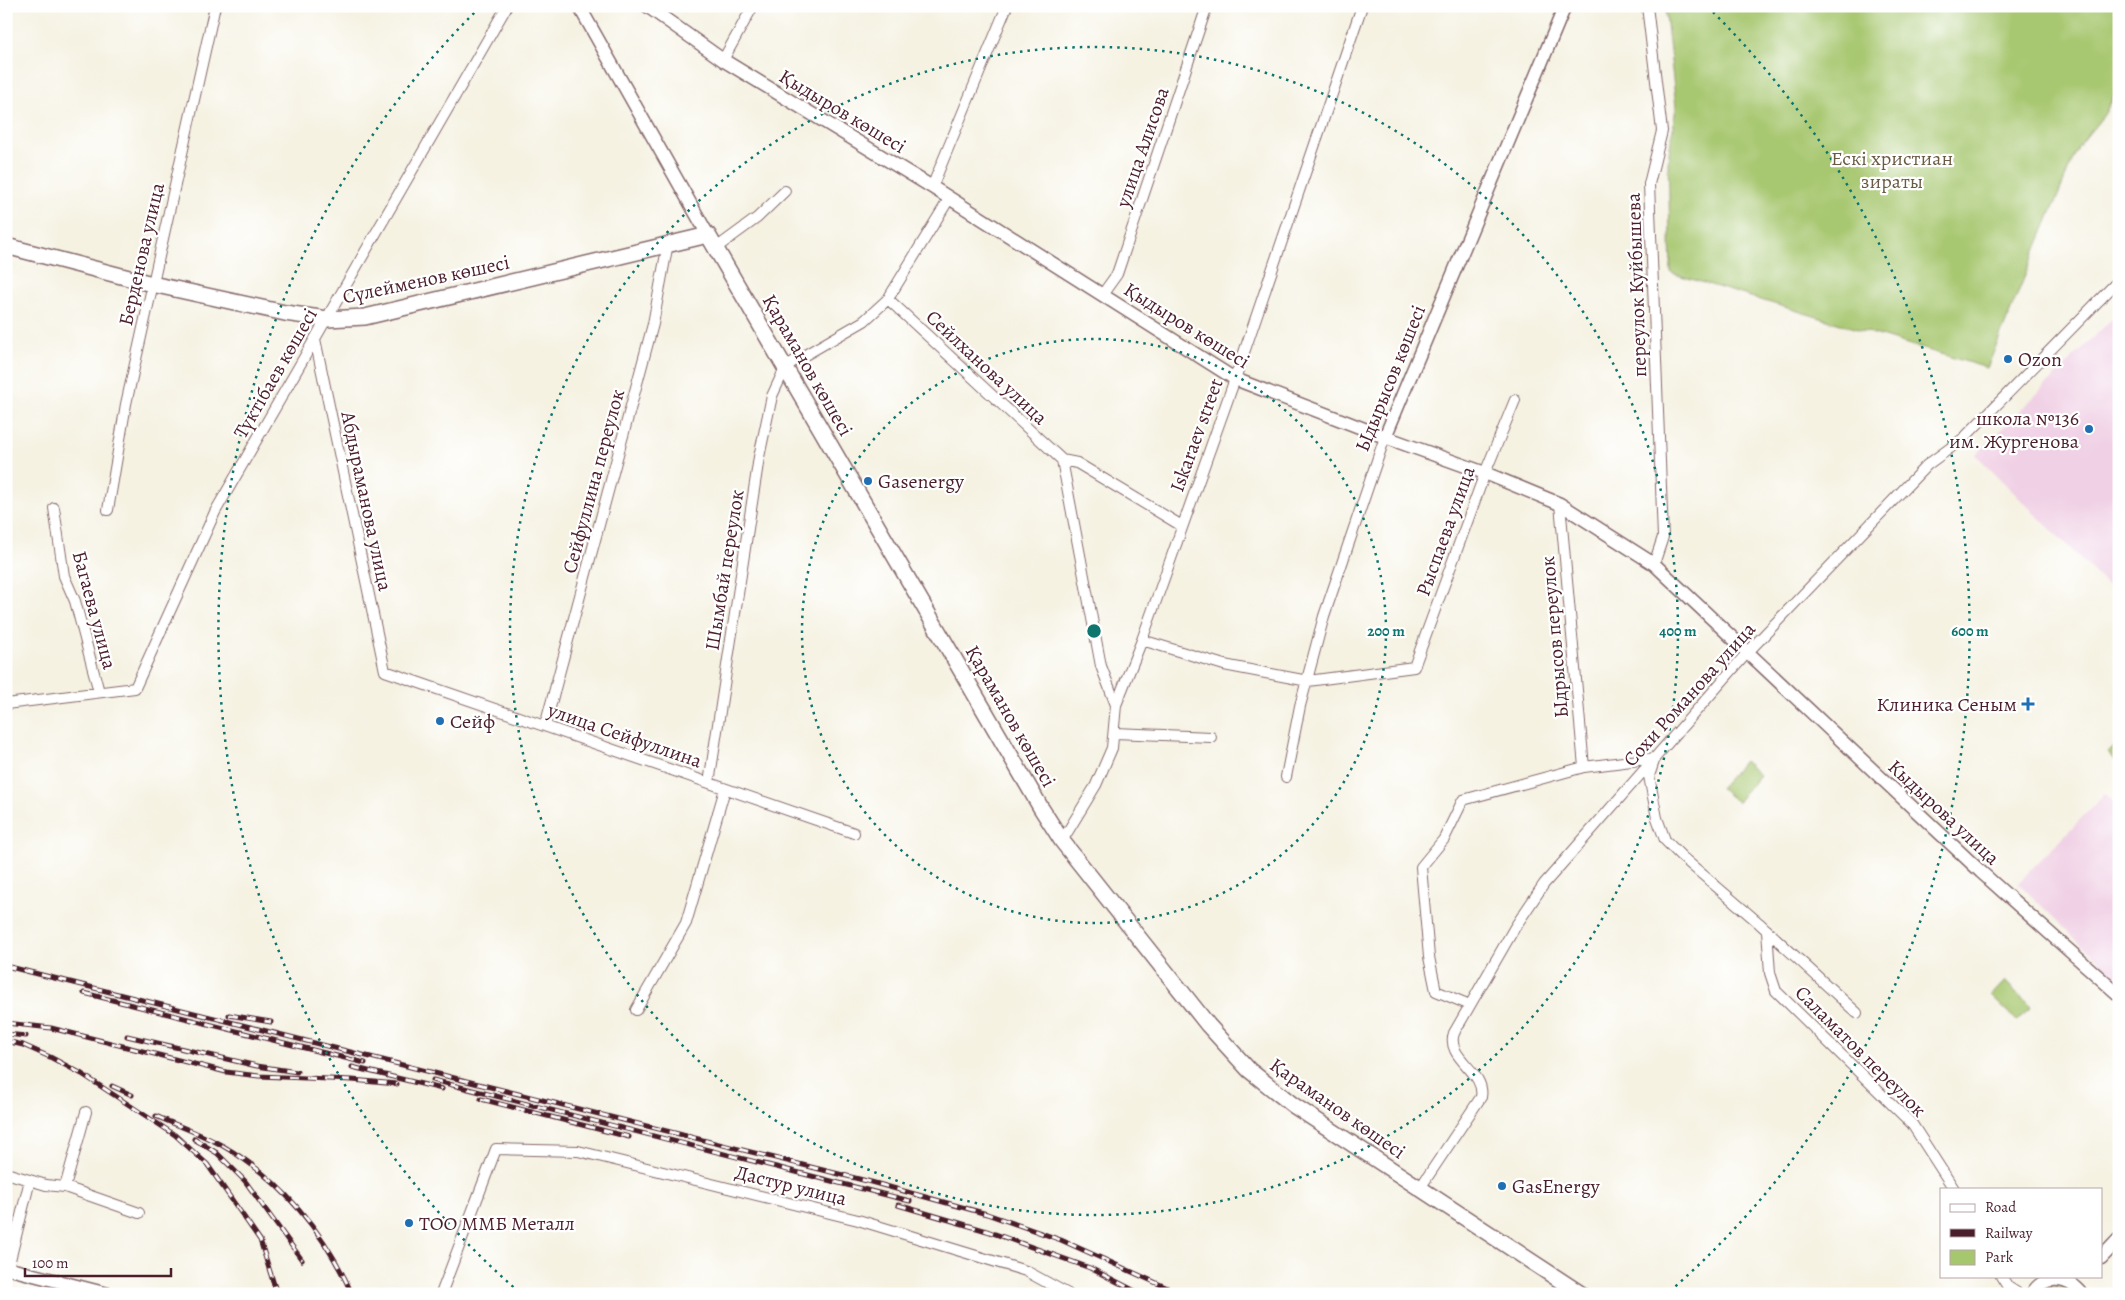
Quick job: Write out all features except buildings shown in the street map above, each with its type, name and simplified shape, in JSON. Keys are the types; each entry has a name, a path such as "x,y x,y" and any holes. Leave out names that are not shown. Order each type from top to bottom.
{"main road":[{"name":"Сүлейменов көшесі","path":"6,246 152,284 285,313 327,319 365,317 668,243 708,235"},
{"name":"Қараманов көшесі","path":"708,235 1062,841 1208,1025 1250,1070 1277,1093 1315,1120 1581,1294"}],"street":[{"name":"Берденова улица","path":"108,510 126,404 215,6"},
{"name":"Түктібаев көшесі","path":"99,692 135,688 216,512 507,6"},
{"name":"Қараманов көшесі","path":"579,6 708,235"},
{"name":"Қыдыров көшесі","path":"647,6 723,60 932,187 1234,379 1485,473 1560,504 1654,564 1747,653"},
{"path":"723,60 753,6"},
{"path":"932,187 1007,6"},
{"name":"улица Алисова","path":"1102,295 1117,274 1207,6"},
{"name":"Iskaraev street","path":"1062,841 1096,785 1112,748 1116,705 1142,640 1234,379 1362,6"},
{"name":"Ыдырысов көшесі","path":"1286,777 1307,680 1324,616 1385,437 1565,6"},
{"name":"переулок Куйбышева","path":"1648,6 1662,131 1649,184 1663,537 1654,564"},
{"path":"716,248 757,218 785,190"},
{"path":"786,366 864,320 888,299 950,199"},
{"name":"Сейфуллина переулок","path":"545,726 653,324 668,243"},
{"name":"Сохи Романова улица","path":"1420,1188 1481,1098 1482,1091 1471,1069 1454,1049 1452,1042 1454,1033 1515,927 1544,884 1747,653 1927,465 1964,438 2119,280"},
{"name":"Сейлханова улица","path":"888,299 1062,460 1077,463 1182,526"},
{"name":"Абдыраманова улица","path":"315,339 385,671"},
{"name":"Шымбай переулок","path":"709,783 759,457 772,396 786,366"},
{"name":"Рыспаева улица","path":"1142,640 1224,665 1307,680 1414,667 1485,473 1515,400"},
{"path":"1062,460 1101,666 1116,705"},
{"name":"Ыдрысов переулок","path":"1560,504 1584,767"},
{"name":"Багаева улица","path":"54,508 64,576 75,601 99,692"},
{"name":"Кыдырова улица","path":"1747,653 1981,872 2119,995"},
{"name":"улица Сейфуллина","path":"385,671 854,833"},
{"path":"6,704 99,692"},
{"path":"1114,733 1211,737"},
{"path":"1470,1005 1436,991 1429,957 1421,867 1444,840 1463,800 1584,767 1654,758"},
{"name":"Саламатов переулок","path":"1654,758 1649,776 1657,818 1665,840 1856,1012"},
{"path":"636,1010 686,923 725,789"},
{"name":"Саламатов переулок","path":"1767,930 1770,973 1776,991 1912,1124 1953,1188"},
{"path":"65,1187 86,1112"},
{"name":"Дастур улица","path":"441,1294 496,1149 578,1151 858,1220 1026,1271 1068,1294"},
{"path":"6,1173 46,1185 65,1187 138,1213"},
{"path":"30,1180 7,1268 108,1294"},
{"path":"2102,1257 2119,1239"},
{"path":"2002,1278 2008,1287 2019,1294"},
{"path":"2032,1294 2044,1282 2055,1279 2066,1280 2079,1290 2084,1278"}],"shaded area":[{"path":"2119,312 2119,597 1976,455"},
{"path":"2105,794 2119,808 2119,981 2018,883"}],"green space":[{"name":"Ескі христиан зираты","path":"1665,6 2119,6 2119,86 2104,115 2078,147 1987,368 1671,273 1668,160 1676,107"},
{"path":"2119,742 2119,763 2108,753"},
{"path":"1744,761 1760,775 1737,802 1720,788"},
{"path":"2005,981 2031,1007 2017,1021 1991,996"},
{"path":"2064,1287 2074,1294 2040,1294 2046,1288"}],"railway":[{"path":"6,966 871,1182 987,1214 1061,1240 1181,1294"},
{"path":"84,993 365,1063"},
{"path":"229,1015 271,1022"},
{"path":"6,1023 51,1028 226,1072 259,1076 397,1084"},
{"path":"6,1034 26,1036"},
{"path":"127,1036 257,1066 297,1072"},
{"path":"6,1041 23,1045 82,1074 175,1135 207,1164 260,1240 277,1294"},
{"path":"352,1067 442,1089"},
{"path":"433,1080 910,1201"},
{"path":"112,1086 132,1095"},
{"path":"481,1099 629,1137"},
{"path":"156,1116 223,1146 264,1174 282,1191 315,1229 341,1271 352,1294"},
{"path":"194,1139 217,1153 245,1181 302,1260"},
{"path":"898,1205 987,1231 1090,1268 1141,1294"}],"place":[{"name":"Ozon","path":"2008,359"},
{"name":"школа №136 им. Жургенова","path":"2089,429"},
{"name":"Gasenergy","path":"868,481"},
{"name":"Клиника Сеным","path":"2028,704"},
{"name":"Сейф","path":"440,721"},
{"name":"GasEnergy","path":"1502,1186"},
{"name":"ТОО ММБ Металл","path":"409,1223"}]}
